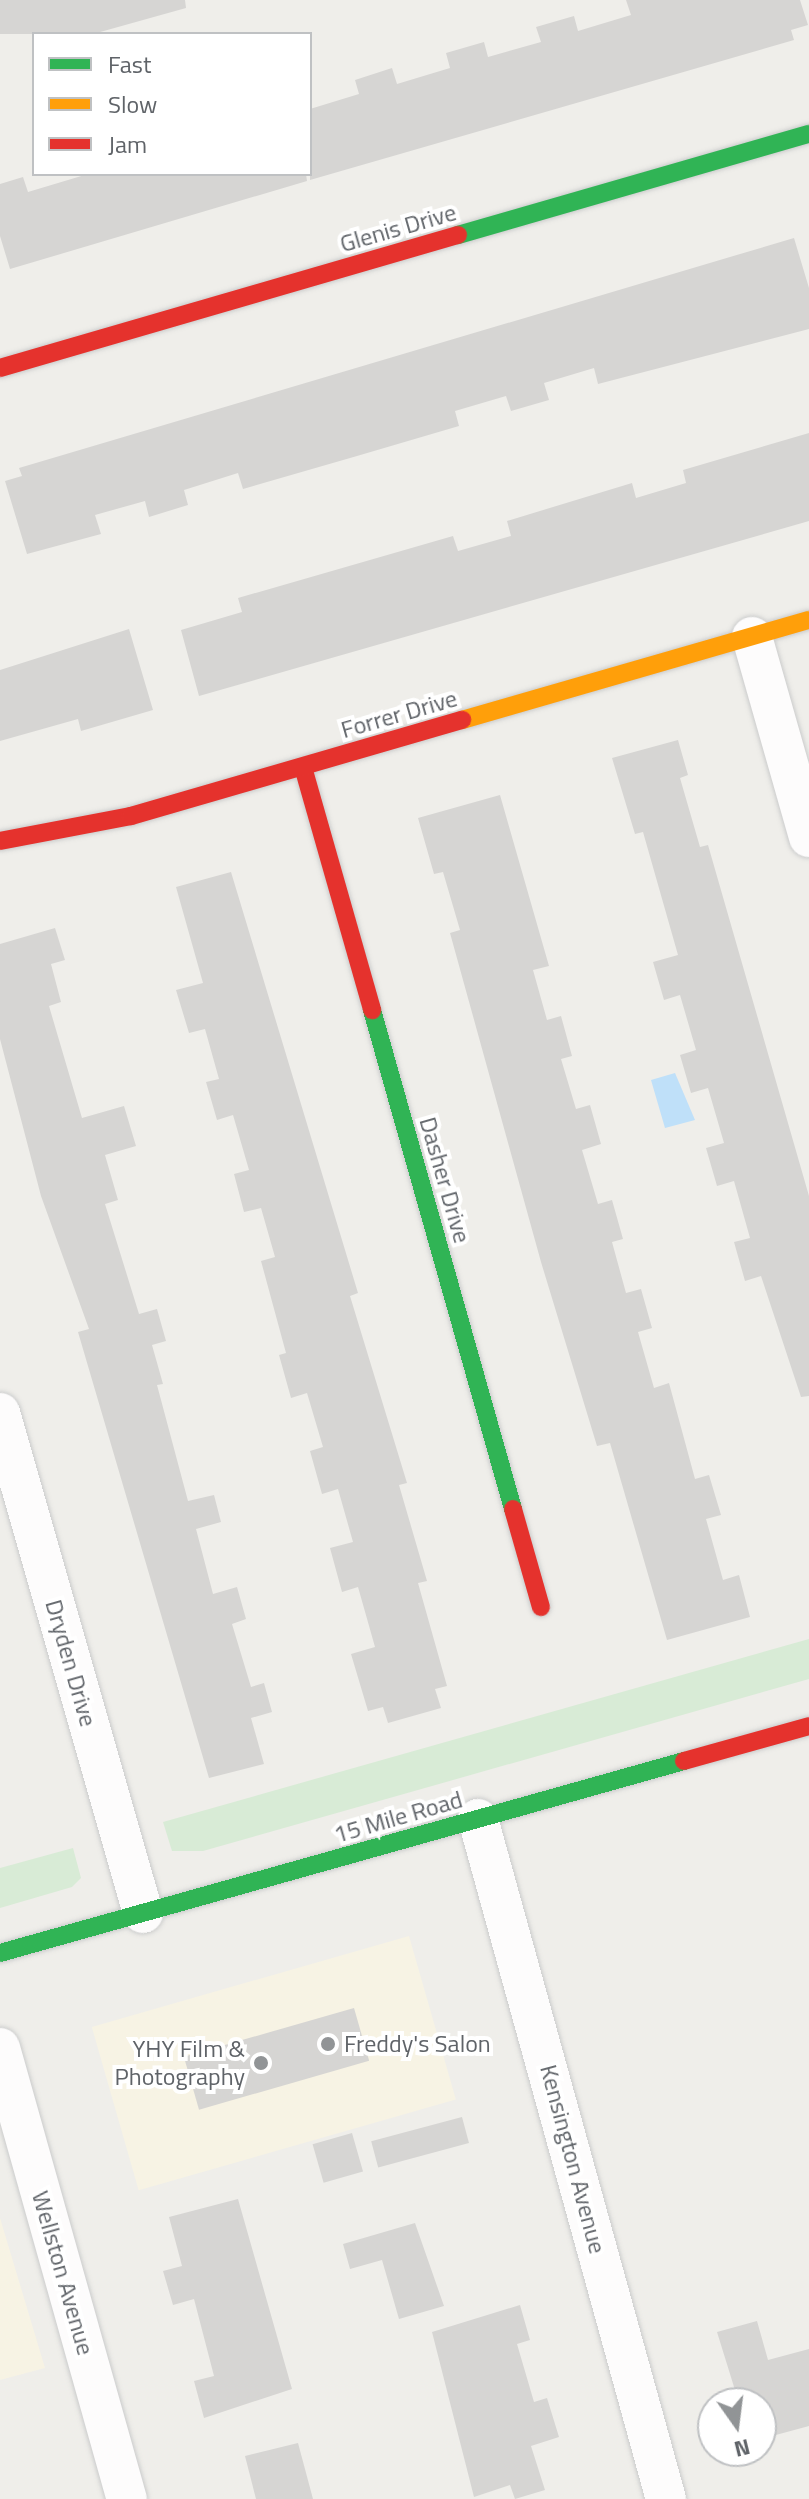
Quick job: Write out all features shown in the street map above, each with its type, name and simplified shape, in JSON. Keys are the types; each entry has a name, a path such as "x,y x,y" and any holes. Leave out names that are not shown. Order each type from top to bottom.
{"street":[{"name":"Glenis Drive","path":"0,368 809,134"},
{"name":"Forrer Drive","path":"0,841 131,816 809,620"},
{"path":"752,637 809,837"},
{"name":"Dasher Drive","path":"303,767 541,1607"},
{"name":"Dryden Drive","path":"0,1413 143,1913"},
{"name":"15 Mile Road","path":"0,1953 809,1726"},
{"name":"Kensington Avenue","path":"478,1819 666,2499"},
{"name":"Wellston Avenue","path":"0,2048 127,2499"}],"shaded area":[{"path":"409,1936 456,2099 139,2190 92,2027"},
{"path":"0,2218 45,2368 0,2380"}],"green space":[{"path":"809,1639 809,1679 203,1851 172,1851 163,1822"},
{"path":"73,1848 81,1878 72,1887 0,1908 0,1868"}],"water":[{"path":"675,1073 695,1120 665,1128 651,1080"}],"building":[{"path":"0,0 185,0 186,8 100,32 0,34"},
{"path":"626,0 800,0 808,25 791,30 794,40 310,180 312,108 359,94 355,80 392,68 397,84 450,68 446,53 484,42 488,57 541,42 536,27 574,16 578,31 631,15"},
{"path":"81,176 306,176 307,181 10,269 0,236 0,184 23,177 28,192"},
{"path":"794,238 809,288 809,329 598,384 594,368 544,383 549,400 511,411 506,396 455,411 459,426 243,489 238,473 184,490 188,505 149,517 145,501 95,515 101,534 27,554 5,481 22,476 19,468"},
{"path":"809,433 809,521 199,696 181,630 242,612 238,598 453,536 458,551 511,536 507,521 632,483 636,498 686,483 683,470"},
{"path":"129,629 153,710 81,731 78,719 0,741 0,670"},
{"path":"678,740 688,775 680,778 700,847 708,845 809,1196 809,1396 801,1397 761,1276 745,1281 734,1242 750,1238 734,1181 717,1186 706,1148 724,1143 708,1088 691,1093 680,1055 696,1050 680,995 664,1000 653,962 678,955 643,832 635,834 612,758"},
{"path":"500,795 549,966 533,970 547,1020 561,1016 572,1056 561,1059 576,1109 590,1105 601,1144 582,1150 598,1204 612,1200 623,1239 612,1242 626,1293 641,1289 652,1328 638,1332 654,1388 669,1383 695,1479 709,1475 721,1515 706,1519 723,1580 739,1575 750,1617 667,1640 610,1443 597,1446 541,1262 450,933 460,930 443,872 434,874 418,818"},
{"path":"231,872 358,1293 350,1296 407,1483 399,1485 427,1581 418,1583 447,1686 435,1689 441,1708 388,1723 383,1707 368,1711 351,1654 375,1647 358,1587 342,1592 330,1548 353,1542 338,1489 322,1494 310,1451 323,1447 307,1393 291,1398 279,1355 286,1353 261,1261 275,1257 261,1208 244,1212 234,1174 249,1170 233,1115 217,1120 206,1082 219,1079 205,1029 189,1033 176,990 203,983 176,887"},
{"path":"55,928 65,960 51,964 61,1002 49,1006 82,1118 124,1106 136,1146 105,1155 118,1200 105,1204 139,1314 157,1309 166,1341 152,1345 163,1384 157,1385 188,1501 214,1495 221,1522 196,1529 213,1594 237,1587 246,1619 232,1624 251,1687 264,1683 272,1712 251,1718 264,1764 209,1778 78,1332 89,1329 41,1196 0,1039 0,944"},
{"path":"354,2008 369,2061 199,2110 184,2057"},
{"path":"462,2117 469,2143 378,2167 371,2141"},
{"path":"352,2133 363,2171 324,2183 313,2144"},
{"path":"238,2199 292,2389 204,2418 194,2381 214,2376 194,2299 173,2305 163,2271 182,2266 169,2217"},
{"path":"415,2223 444,2306 399,2319 382,2260 350,2269 343,2244"},
{"path":"520,2305 530,2340 517,2344 534,2402 547,2398 559,2437 531,2446 545,2490 515,2499 510,2485 474,2497 432,2332"},
{"path":"757,2321 768,2360 809,2349 809,2426 777,2435 777,2387 734,2387 717,2332"},
{"path":"298,2443 313,2499 256,2499 245,2456"}],"traffic: fast":[{"path":"458,235 809,134"},
{"path":"372,1010 513,1509"},
{"path":"0,1953 684,1761"}],"traffic: slow":[{"path":"462,720 809,620"}],"traffic: jam":[{"path":"0,368 458,235"},
{"path":"0,841 131,816 462,720"},
{"path":"303,767 372,1010"},
{"path":"513,1509 541,1607"},
{"path":"684,1761 809,1726"}],"place":[{"name":"Freddy's Salon","path":"328,2044"},
{"name":"YHY Film & Photography","path":"261,2063"}]}
